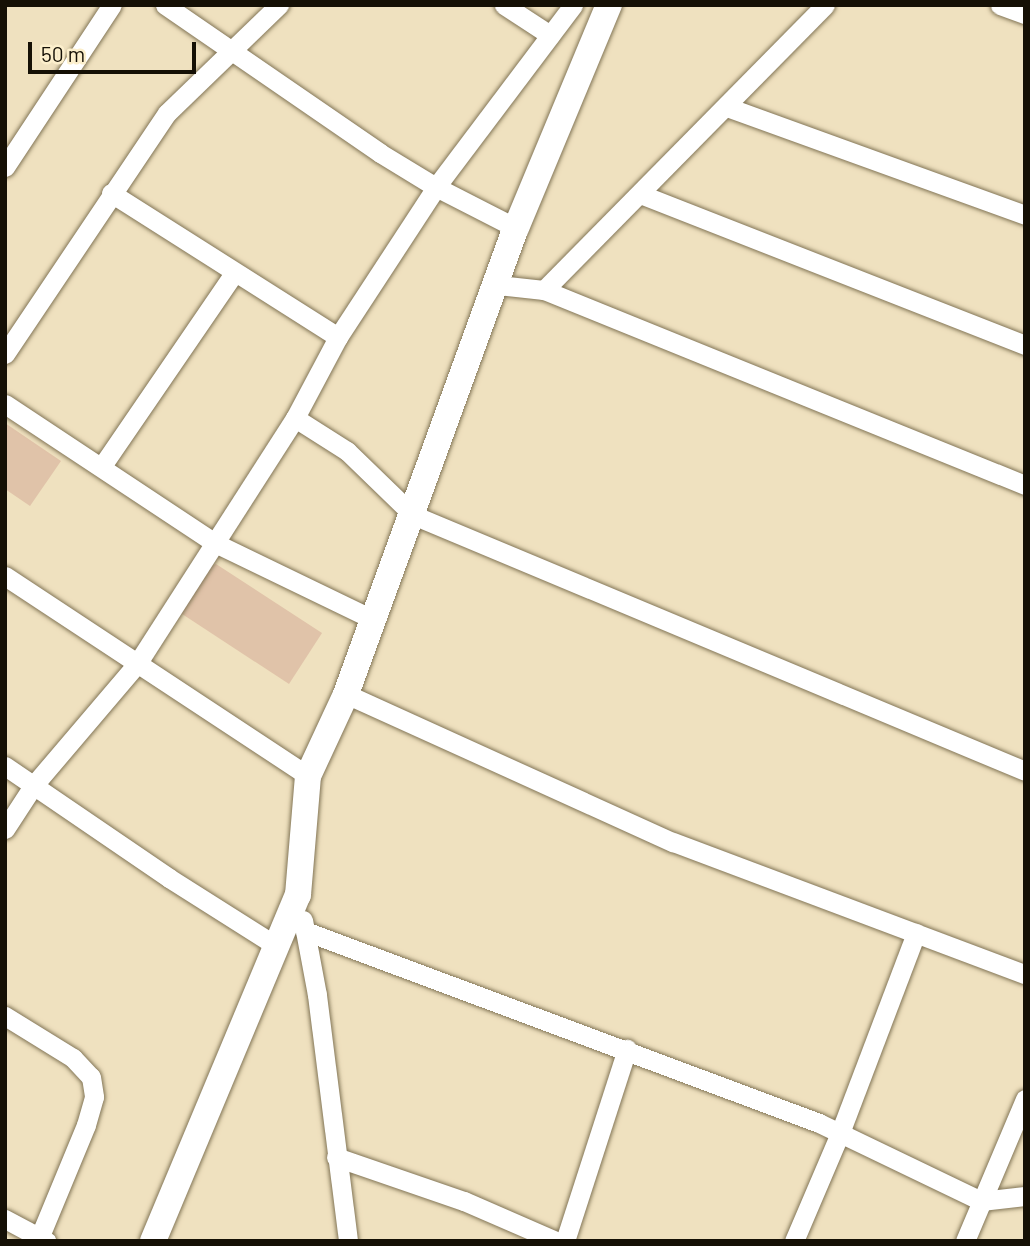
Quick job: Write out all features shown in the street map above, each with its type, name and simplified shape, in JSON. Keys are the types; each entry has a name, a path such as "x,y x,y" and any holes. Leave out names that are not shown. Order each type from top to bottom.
{"street":[{"path":"5,167 112,5"},
{"path":"165,5 380,153 436,187 516,228"},
{"path":"5,354 167,113 279,5"},
{"path":"504,5 550,35"},
{"path":"5,829 33,786 137,664 295,418 338,337 436,187 573,5"},
{"path":"348,1241 335,1157 317,995 298,895 308,776 346,694 498,285 516,228 609,5"},
{"path":"544,289 825,5"},
{"path":"1000,5 1025,15"},
{"path":"727,107 1025,215"},
{"path":"111,193 338,337"},
{"path":"640,194 1025,345"},
{"path":"102,466 234,272"},
{"path":"498,285 544,289 1025,485"},
{"path":"5,404 215,542 372,619"},
{"path":"295,418 347,451 413,515 1025,771"},
{"path":"5,576 308,776"},
{"path":"346,694 673,842 1025,974"},
{"path":"5,766 278,947"},
{"path":"153,1241 298,895"},
{"path":"305,931 627,1049 840,1133 981,1201 1025,1196"},
{"path":"794,1241 840,1133 916,933"},
{"path":"5,1016 73,1058 92,1077 94,1097 86,1125 41,1240 5,1219"},
{"path":"565,1241 627,1049"},
{"path":"965,1241 1025,1099"},
{"path":"335,1157 464,1201 556,1241"}],"building":[{"path":"5,423 61,461 30,506 5,489"},
{"path":"216,564 322,633 289,684 176,610 203,569"}]}
